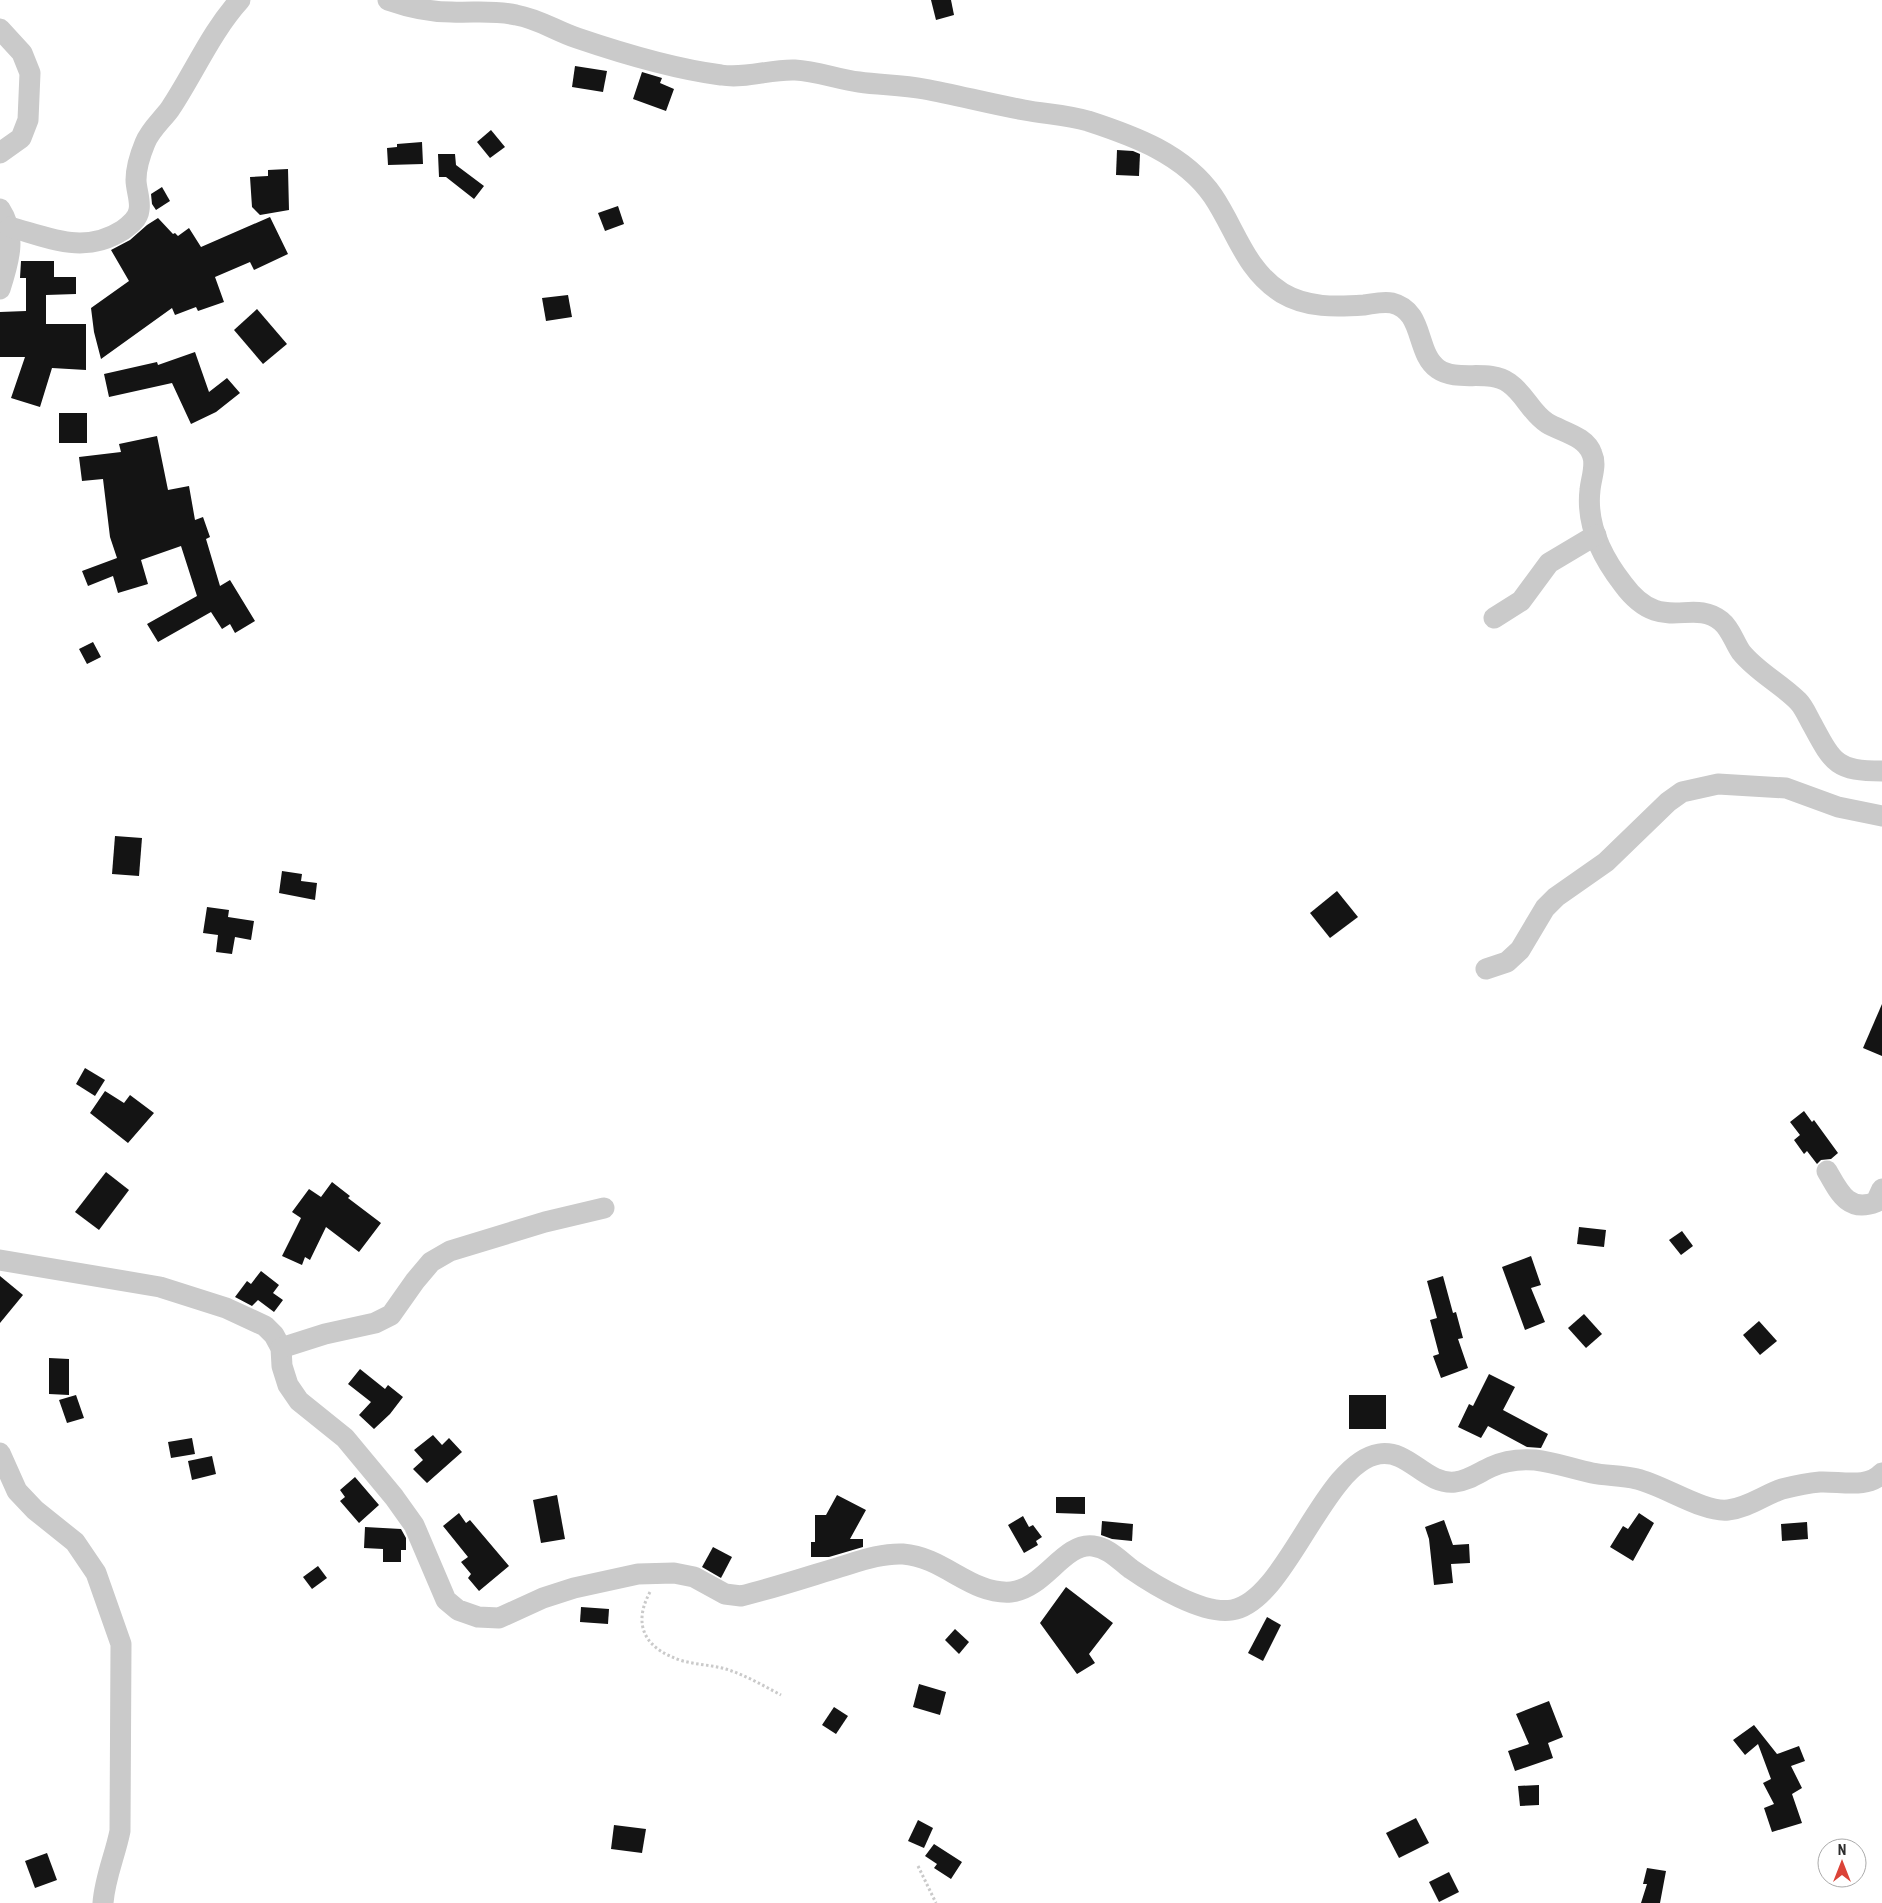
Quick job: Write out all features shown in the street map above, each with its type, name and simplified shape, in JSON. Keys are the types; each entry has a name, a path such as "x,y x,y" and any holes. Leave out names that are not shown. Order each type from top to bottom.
{"street":[{"path":"5,218 72,244 93,244 115,235 132,224 140,210 136,180 139,159 146,139 170,109 229,12 240,0"},
{"path":"388,0 409,8 446,12 510,13 529,17 572,37 682,68 718,75 738,77 794,70 854,82 919,88 1027,111 1081,119 1151,144 1179,162 1199,179 1214,198 1244,256 1259,274 1283,294 1311,305 1336,307 1392,303 1409,313 1418,328 1425,352 1432,365 1443,372 1498,378 1508,382 1541,420 1587,444 1594,456 1589,511 1596,535 1619,579 1643,606 1659,613 1702,613 1726,624 1740,651 1761,672 1800,703 1826,753 1841,766 1862,771 1882,771"},
{"path":"0,29 22,53 30,72 28,120 21,138 0,153"},
{"path":"0,289 11,245 5,218"},
{"path":"1494,618 1521,601 1549,563 1596,535"},
{"path":"1486,969 1507,962 1520,950 1541,914 1556,897 1606,862 1668,802 1682,792 1718,784 1786,788 1838,807 1882,816"},
{"path":"1827,1171 1842,1196 1854,1204 1866,1206 1876,1202 1882,1189"},
{"path":"281,1348 325,1334 375,1323 391,1314 415,1281 432,1262 450,1251 545,1222 604,1208"},
{"path":"0,1260 160,1287 188,1295 265,1326 281,1348 282,1366 288,1385 299,1401 345,1438 394,1497 414,1525 446,1600 458,1610 478,1617 499,1618 543,1598 574,1588 638,1574 665,1573 694,1577 725,1594 741,1596 876,1557 903,1554 933,1560 977,1586 998,1592 1015,1592 1050,1572 1077,1547 1090,1545 1104,1549 1135,1572 1174,1595 1213,1609 1232,1610 1251,1602 1269,1585 1344,1477 1361,1462 1375,1454 1390,1453 1406,1459 1438,1480 1455,1482 1475,1476 1494,1466 1514,1461 1533,1460 1595,1474 1636,1478 1660,1486 1712,1509 1727,1510 1748,1505 1782,1489 1818,1482 1864,1482 1878,1478 1882,1473"},
{"path":"0,1453 17,1491 35,1510 75,1542 96,1573 120,1644 120,1831 116,1850 106,1875 103,1903"}],"path":[{"path":"665,1573 643,1605 642,1631 647,1640 660,1650 681,1660 726,1669 747,1677 781,1695"},
{"path":"918,1866 936,1903"}],"building":[{"path":"931,0 951,0 954,15 936,20"},
{"path":"575,66 607,71 603,92 572,87"},
{"path":"642,72 662,78 660,83 674,89 666,111 633,99"},
{"path":"491,130 505,147 490,158 477,142"},
{"path":"422,142 423,164 388,165 387,148 397,147 397,144"},
{"path":"1117,150 1133,151 1140,154 1139,176 1116,175"},
{"path":"438,154 455,154 456,165 484,186 474,199 446,177 439,177"},
{"path":"288,169 289,210 260,215 252,207 250,177 268,176 268,170"},
{"path":"162,187 170,201 156,210 152,204 151,194"},
{"path":"618,206 624,224 605,231 598,213"},
{"path":"270,217 288,254 254,270 250,262 215,277 224,302 198,311 196,307 175,315 172,308 101,359 94,332 91,308 129,281 111,250 130,240 158,218 173,234 175,233 178,236 189,228 201,247"},
{"path":"21,261 54,261 54,277 76,277 76,294 46,295 46,324 86,324 86,370 52,368 40,407 11,398 25,357 0,357 0,312 26,311 26,278 20,278"},
{"path":"568,295 572,317 546,321 542,298"},
{"path":"257,309 287,344 263,364 234,330"},
{"path":"195,352 209,392 227,378 240,393 216,412 191,424 172,383 109,397 104,374 157,362 158,365"},
{"path":"59,413 87,413 87,443 59,443"},
{"path":"157,436 168,490 189,486 195,520 203,517 210,537 206,539 220,586 230,580 255,621 235,633 230,624 222,629 211,612 158,642 147,624 197,596 181,546 141,560 148,584 118,593 113,576 88,586 82,571 117,558 110,537 103,479 82,481 79,457 121,452 119,444"},
{"path":"93,642 101,657 87,664 79,649"},
{"path":"115,836 142,838 139,876 112,874"},
{"path":"282,871 302,874 301,881 317,883 315,900 279,893"},
{"path":"1337,891 1358,917 1330,938 1310,913"},
{"path":"207,907 229,910 228,917 254,921 251,940 235,937 232,954 216,952 218,935 203,933"},
{"path":"1882,1004 1882,1056 1863,1048"},
{"path":"85,1068 105,1080 95,1096 76,1084"},
{"path":"105,1091 124,1103 130,1095 154,1113 128,1143 90,1113"},
{"path":"1804,1111 1812,1122 1814,1120 1838,1153 1831,1159 1821,1160 1817,1164 1807,1151 1804,1154 1794,1140 1800,1135 1790,1122"},
{"path":"106,1172 129,1190 99,1230 75,1212"},
{"path":"332,1182 350,1196 348,1198 381,1223 359,1252 326,1227 310,1260 305,1257 302,1265 282,1256 301,1218 292,1212 309,1189 321,1197"},
{"path":"1579,1227 1606,1230 1604,1247 1577,1244"},
{"path":"1682,1231 1693,1246 1681,1255 1669,1240"},
{"path":"1531,1256 1541,1285 1531,1288 1545,1322 1525,1330 1502,1267"},
{"path":"261,1271 279,1285 273,1293 283,1300 274,1312 258,1300 252,1306 235,1297 247,1281 251,1284"},
{"path":"0,1276 23,1295 0,1323"},
{"path":"1443,1276 1453,1313 1456,1312 1463,1338 1458,1339 1468,1368 1441,1378 1433,1356 1439,1354 1430,1320 1437,1318 1427,1281"},
{"path":"1584,1314 1602,1334 1586,1348 1568,1328"},
{"path":"1759,1321 1777,1341 1760,1355 1743,1335"},
{"path":"49,1358 69,1359 69,1395 49,1394"},
{"path":"360,1369 385,1389 388,1385 403,1397 390,1414 374,1429 359,1415 371,1402 348,1384"},
{"path":"1489,1374 1515,1387 1503,1410 1548,1434 1541,1448 1527,1447 1488,1426 1481,1438 1458,1427 1469,1404 1473,1406"},
{"path":"76,1395 84,1418 67,1423 59,1400"},
{"path":"1349,1395 1386,1395 1386,1429 1349,1429"},
{"path":"433,1435 442,1445 449,1438 462,1452 427,1483 413,1469 423,1460 414,1450"},
{"path":"192,1438 195,1454 171,1458 168,1442"},
{"path":"212,1456 216,1474 192,1480 188,1461"},
{"path":"355,1477 379,1505 359,1523 340,1501 345,1497 340,1490"},
{"path":"557,1495 565,1539 541,1543 533,1500"},
{"path":"837,1495 866,1510 850,1539 863,1539 863,1547 829,1557 811,1557 811,1542 815,1542 815,1515 826,1515"},
{"path":"1056,1497 1085,1497 1085,1514 1056,1513"},
{"path":"459,1513 466,1523 470,1520 509,1566 479,1591 468,1578 471,1574 461,1562 468,1557 443,1526"},
{"path":"1639,1513 1654,1523 1633,1561 1610,1547 1623,1526 1628,1529"},
{"path":"1023,1516 1029,1527 1033,1525 1042,1537 1036,1541 1038,1545 1024,1553 1008,1525"},
{"path":"1444,1520 1453,1545 1469,1544 1470,1563 1451,1564 1453,1583 1434,1585 1429,1539 1425,1527"},
{"path":"1102,1521 1133,1524 1132,1541 1112,1539 1101,1535"},
{"path":"1807,1522 1808,1539 1782,1541 1781,1524"},
{"path":"365,1527 401,1529 406,1538 406,1550 401,1550 401,1562 383,1562 383,1549 364,1548"},
{"path":"713,1547 732,1557 721,1578 702,1567"},
{"path":"318,1566 327,1578 312,1589 303,1577"},
{"path":"1066,1587 1113,1623 1089,1654 1095,1663 1077,1674 1040,1623"},
{"path":"581,1607 609,1609 608,1624 580,1622"},
{"path":"1267,1617 1281,1625 1263,1661 1248,1653"},
{"path":"955,1629 969,1642 959,1654 945,1640"},
{"path":"919,1684 946,1692 940,1715 913,1707"},
{"path":"1549,1701 1563,1737 1548,1743 1553,1758 1515,1771 1508,1751 1529,1744 1516,1714"},
{"path":"834,1707 848,1716 836,1734 822,1725"},
{"path":"1754,1725 1777,1754 1799,1746 1805,1761 1791,1766 1802,1788 1792,1794 1802,1823 1772,1832 1764,1808 1774,1804 1763,1783 1771,1779 1758,1744 1745,1755 1733,1740"},
{"path":"1539,1785 1539,1805 1520,1806 1518,1786"},
{"path":"1416,1818 1429,1843 1399,1858 1386,1833"},
{"path":"918,1820 933,1828 924,1848 908,1841"},
{"path":"614,1825 646,1829 642,1853 611,1849"},
{"path":"934,1844 962,1862 951,1879 934,1868 937,1864 925,1856"},
{"path":"47,1853 57,1880 35,1888 25,1861"},
{"path":"1647,1868 1666,1871 1660,1903 1641,1903 1647,1884 1643,1884"},
{"path":"1449,1872 1459,1892 1439,1902 1429,1882"}]}
